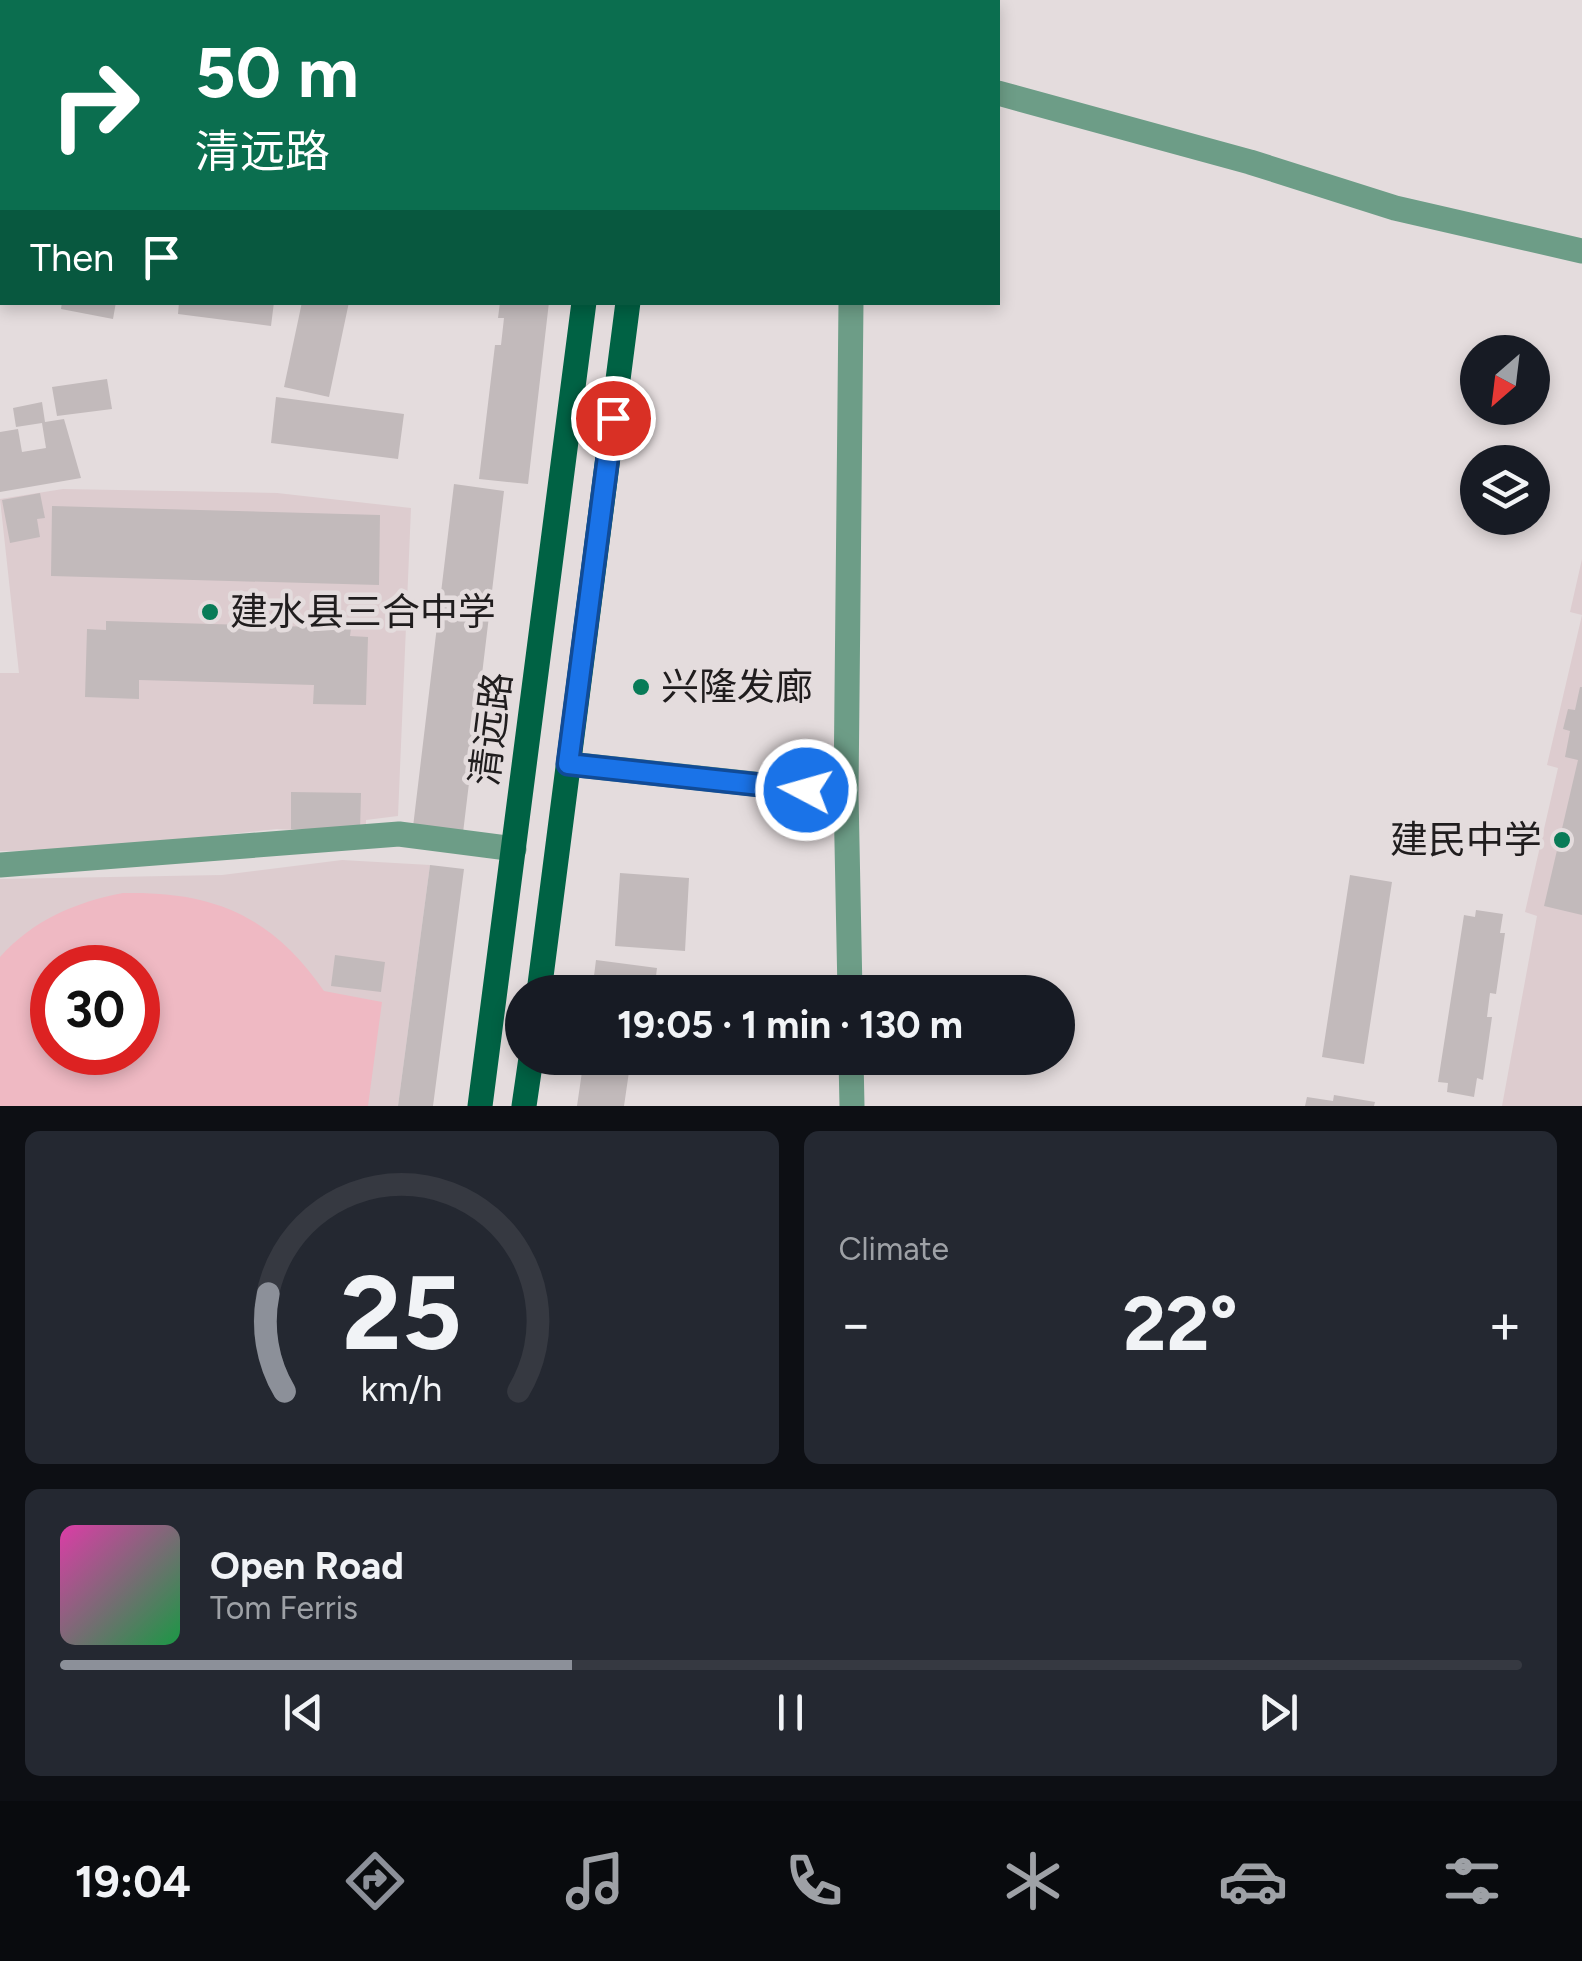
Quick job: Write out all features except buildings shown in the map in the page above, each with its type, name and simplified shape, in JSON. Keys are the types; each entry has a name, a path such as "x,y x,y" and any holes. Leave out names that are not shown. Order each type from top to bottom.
{"main road":[{"name":"清远路","path":"480,1106 584,305"},
{"path":"541,975 628,305"},
{"path":"524,1106 528,1075"}],"street":[{"path":"1000,94 1250,162 1395,208 1582,251"},
{"path":"850,975 846,794 851,305"},
{"path":"568,764 846,794"},
{"path":"0,864 400,834 514,849"},
{"path":"851,1075 852,1106"}],"shaded area":[{"name":"建水县三合中学","path":"63,489 277,493 411,508 398,816 366,820 366,834 277,829 82,850 0,851 0,673 19,673 0,499"},
{"path":"1582,559 1582,615 1570,612"},
{"name":"建民中学","path":"1582,615 1582,1106 1502,1106 1537,916 1525,912 1558,768 1547,765"},
{"path":"342,860 430,865 398,1106 0,1106 0,879 222,875"},
{"path":"123,893 213,903 262,927 304,965 324,991 382,1002 368,1106 0,1106 0,957 41,923 72,907"}],"place":[{"name":"建水县三合中学","path":"210,612"},
{"name":"兴隆发廊","path":"641,687"},
{"name":"建民中学","path":"1562,840"}],"route":[{"path":"613,418 568,764 806,790"}]}
